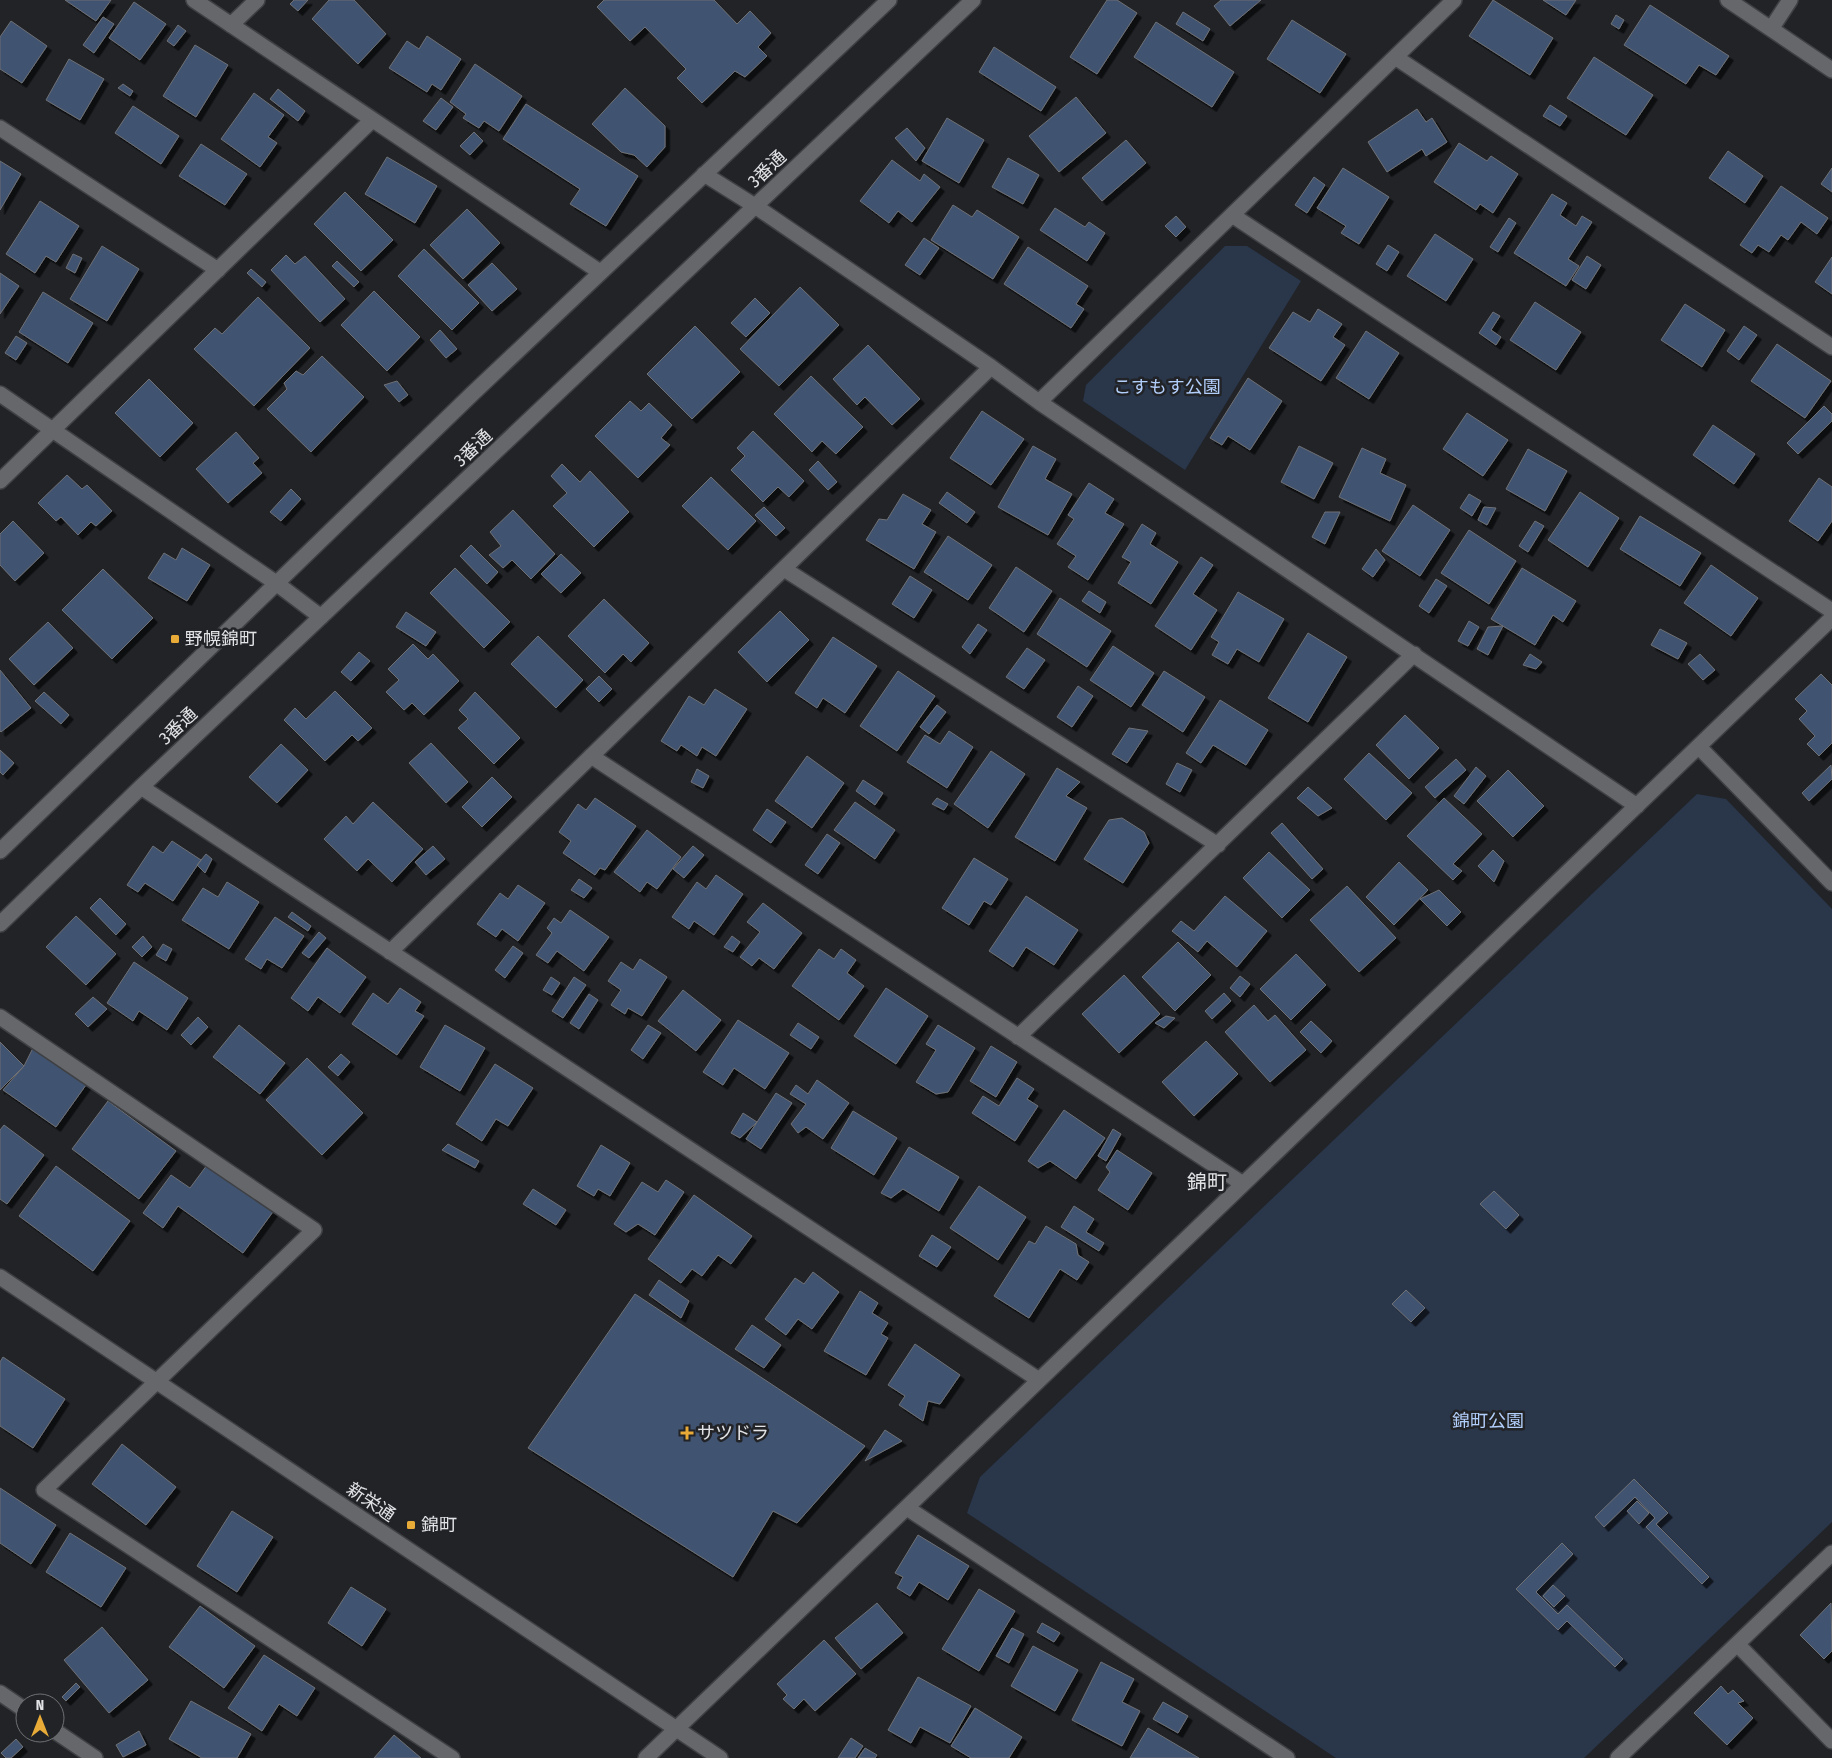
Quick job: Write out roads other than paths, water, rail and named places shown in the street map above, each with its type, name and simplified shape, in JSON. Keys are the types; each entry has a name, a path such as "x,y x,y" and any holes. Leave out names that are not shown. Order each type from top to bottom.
{"street":[{"path":"194,0 600,272"},
{"path":"231,25 257,0"},
{"name":"3番通","path":"0,851 600,272 888,0"},
{"name":"3番通","path":"0,924 141,787 973,0"},
{"path":"1038,402 1454,0"},
{"path":"1728,0 1832,70"},
{"path":"1771,29 1790,0"},
{"path":"1395,58 1832,347"},
{"path":"0,481 372,120"},
{"path":"0,128 218,270"},
{"path":"704,174 755,206 991,367 1038,402 1637,806"},
{"path":"1232,215 1832,611"},
{"path":"390,952 991,367"},
{"path":"0,394 276,583 321,617"},
{"path":"784,568 1218,844"},
{"path":"646,1758 1832,618"},
{"path":"1018,1037 1414,654"},
{"path":"1698,747 1832,882"},
{"path":"591,756 1243,1184"},
{"path":"141,787 1040,1380"},
{"path":"0,1017 314,1230 44,1490 452,1758"},
{"name":"新栄通","path":"0,1277 720,1758"},
{"path":"906,1508 1287,1758"},
{"path":"1618,1758 1832,1553"},
{"path":"1737,1644 1832,1741"},
{"path":"0,1693 15,1703"},
{"path":"65,1738 95,1758"}],"place":[{"name":"野幌錦町","path":"175,639"},
{"name":"サツドラ","path":"687,1433"},
{"name":"錦町","path":"411,1525"}],"district":[{"name":"錦町","path":"1207,1182"}],"park label":[{"name":"こすもす公園","path":"1167,387"},
{"name":"錦町公園","path":"1488,1421"}]}
